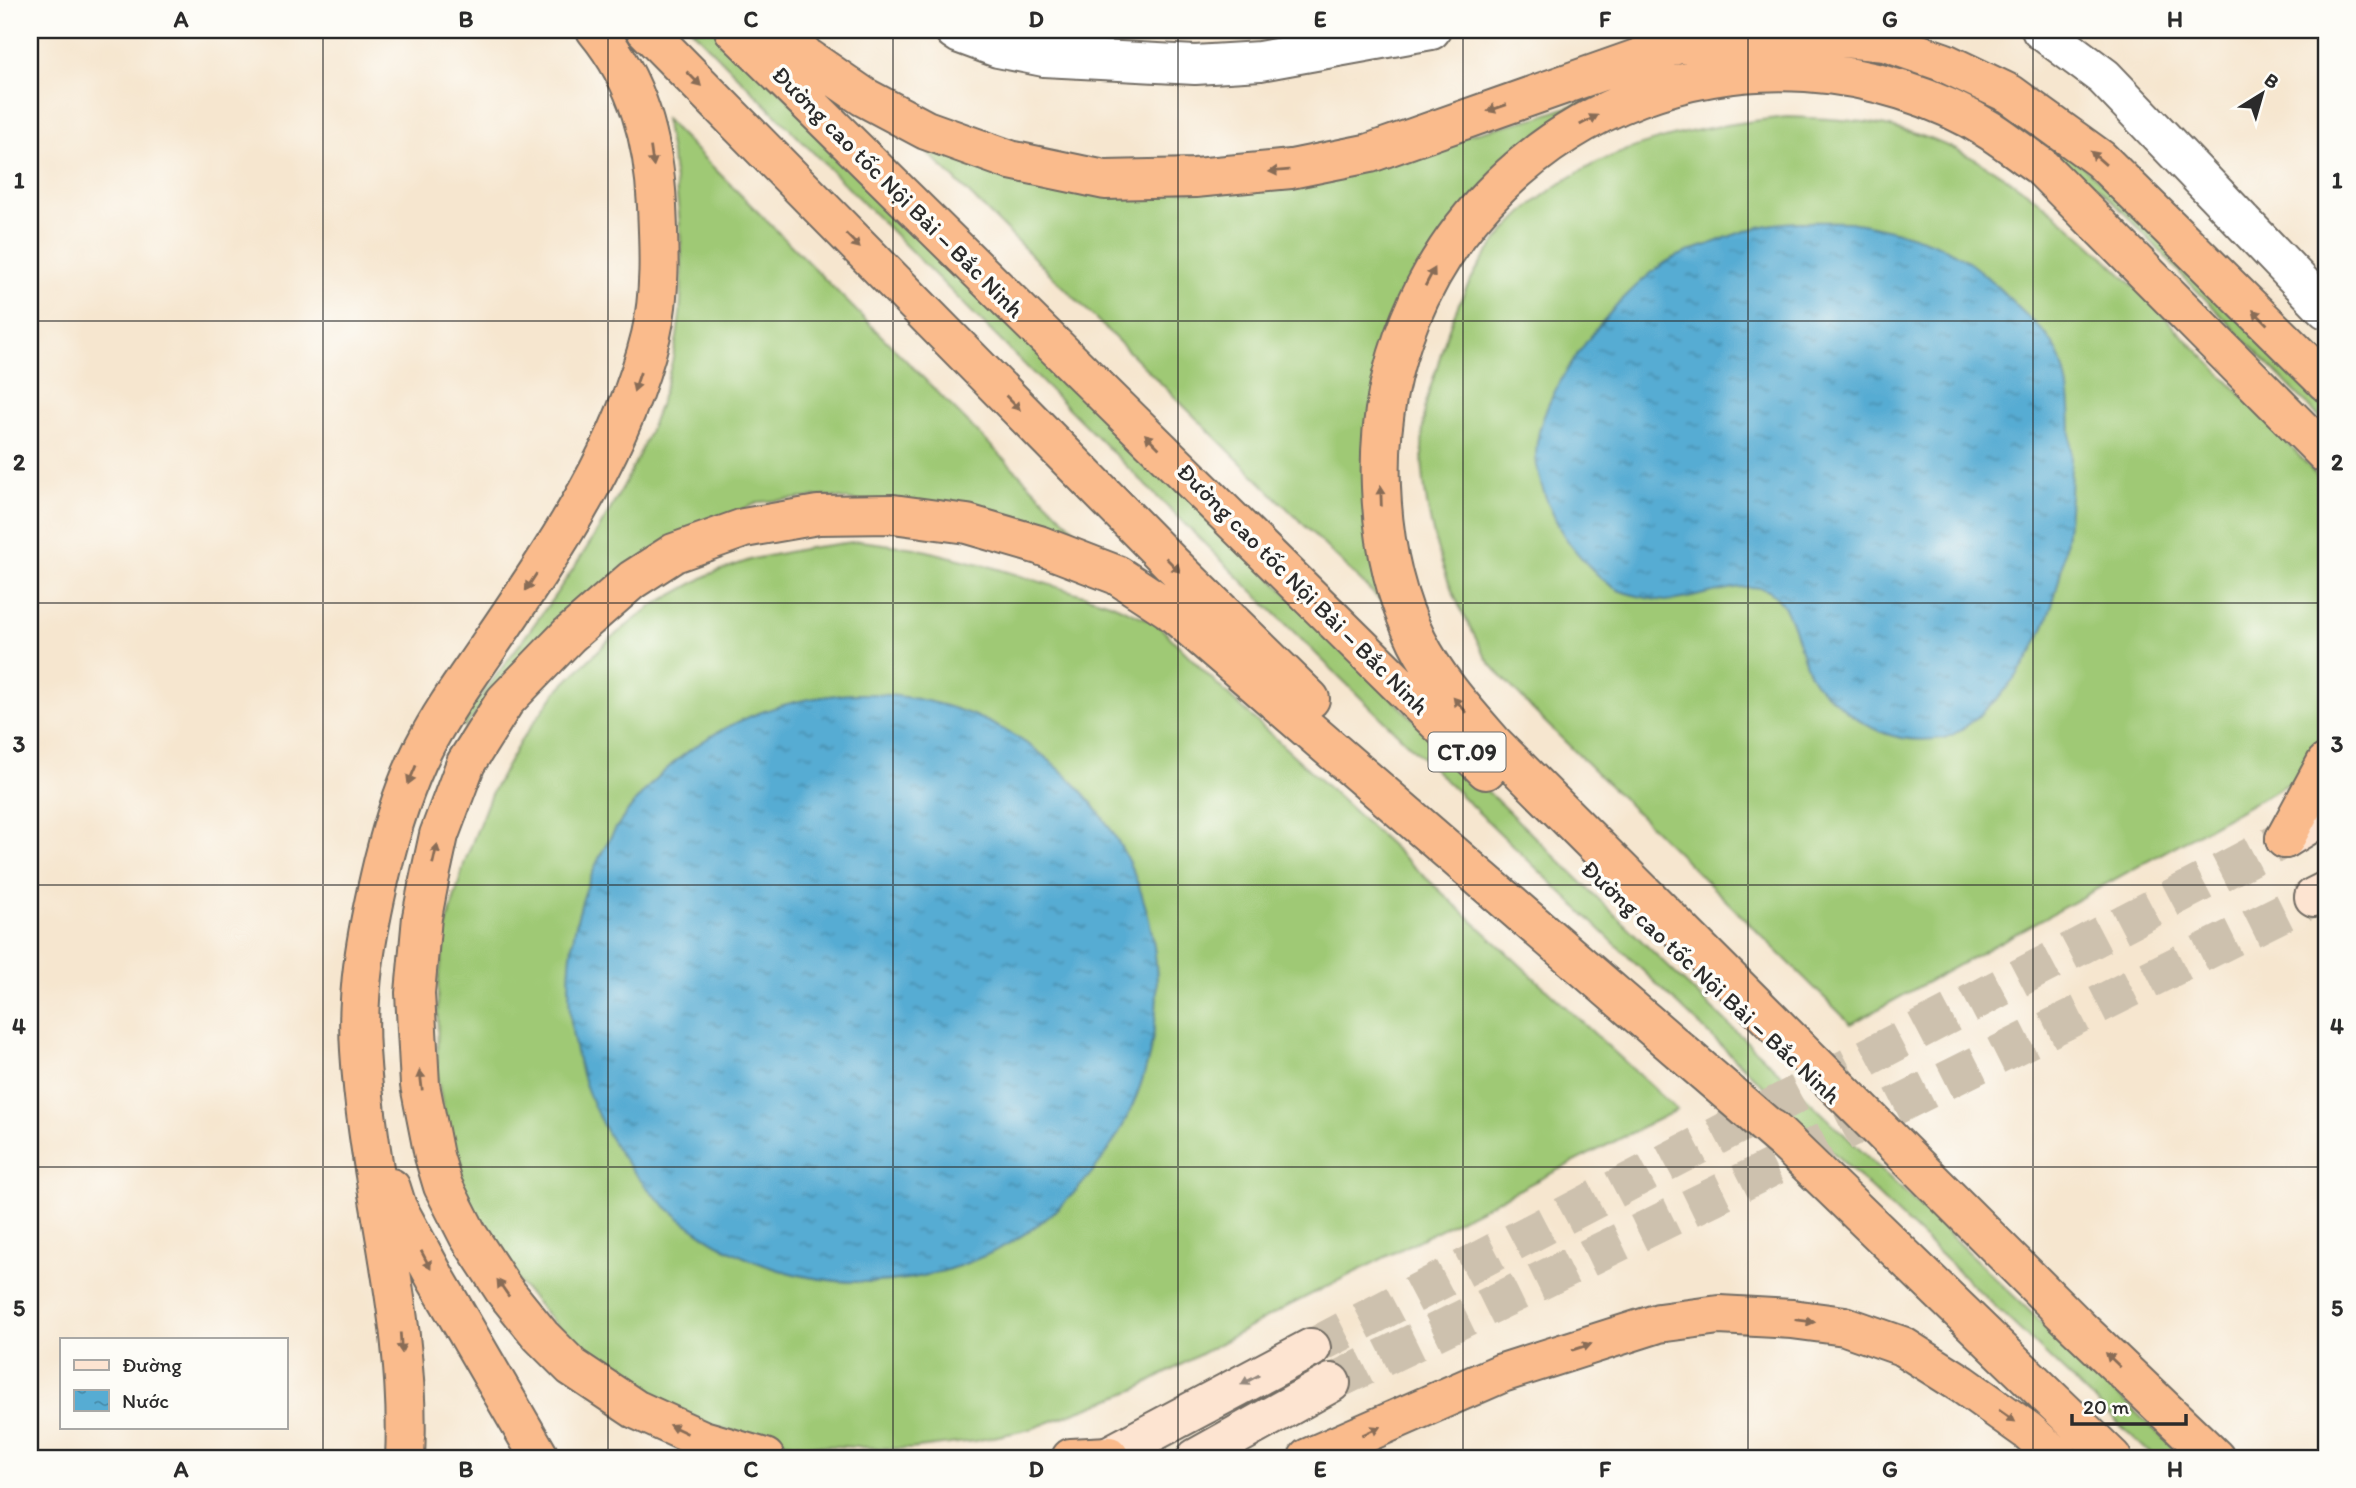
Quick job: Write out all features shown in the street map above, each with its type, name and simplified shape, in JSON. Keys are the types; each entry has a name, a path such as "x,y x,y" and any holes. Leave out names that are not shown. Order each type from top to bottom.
{"highway":[{"path":"405,1458 407,1423 400,1328 360,1050 360,1002 379,880 390,834 424,747 451,699 598,476 638,381 652,332 660,274 656,188 649,134 632,84 596,30"},
{"name":"CT.09","path":"646,30 1170,562 1446,833 1790,1146 2112,1458"},
{"name":"Đường cao tốc Nội Bài – Bắc Ninh","path":"734,30 1484,768 2215,1458"},
{"path":"779,30 806,57 864,97 926,130 1010,160 1105,180 1195,178 1291,169 1370,153 1676,46 1744,35 1813,35 1885,42 1943,62 2010,94 2067,133 2100,159 2313,366 2326,382"},
{"path":"2078,1327 1493,743 1448,691 1417,640 1394,580 1382,518 1380,454 1387,390 1405,329 1432,272 1469,219 1512,173 1563,134 1632,100 1680,83 1743,72 1807,72 1870,81 1919,97 1988,129 2040,166 2326,454"},
{"path":"2259,386 2326,474"},
{"path":"765,1458 703,1440 635,1409 572,1367 541,1336 504,1290 468,1235 443,1186 434,1156 421,1084 415,993 422,917 439,835 466,763 505,701 562,642 632,580 674,553 744,528 818,515 893,514 967,524 1039,545 1117,575 1169,608 1790,1146"},
{"path":"2285,839 2326,763"},
{"path":"370,1130 397,1208 540,1458"},
{"path":"1308,1458 1502,1373 1659,1323 1719,1315 1792,1319 1845,1326 1902,1346 2028,1431 2059,1458"},
{"path":"1071,1458 1106,1457"}],"main road":[{"path":"2285,839 2326,814"},
{"path":"1106,1457 1311,1348"},
{"path":"1196,1458 1331,1383"}],"street":[{"path":"954,30 998,48 1044,57 1195,65 1260,61 1431,30"},
{"path":"2041,30 2104,78 2326,309"}],"green space":[{"path":"692,30 719,30 1409,715 1683,981 2184,1458 2155,1458 1657,985 1193,532"},
{"path":"1808,61 1887,73 1952,93 2014,121 2071,158 2123,201 2326,405 2326,424 2111,200 2072,167 1996,120 1933,93 1867,76 1799,68 1765,68 1703,76 1663,86 1609,106 1527,151 1490,180 1468,203 1430,257 1401,317 1391,348 1377,426 1379,521 1388,569 1405,625 914,139 1015,168 1083,183 1128,189 1224,189 1344,170 1539,117 1643,81 1701,69 1760,62"},
{"path":"1787,117 1871,123 1919,135 1963,153 2005,177 2044,204 2116,269 2306,462 2326,487 2326,748 2299,778 1851,1024 1532,709 1489,662 1448,578 1438,551 1425,494 1422,437 1425,409 1448,330 1467,286 1507,229 1543,196 1570,177 1628,150 1691,132"},
{"path":"665,119 1087,542 827,496 760,502 714,521 567,612 528,648 465,727 460,724 564,583 597,532 627,480 652,426 670,371 682,290 677,193"},
{"path":"860,541 915,548 988,566 1110,603 1156,623 1226,693 1677,1110 1290,1305 1137,1389 1031,1429 975,1441 910,1449 804,1445 764,1439 715,1427 653,1400 594,1359 570,1341 507,1269 465,1192 444,1112 437,1077 438,984 447,924 465,861 491,794 520,742 556,692 611,638 652,606 710,574 753,559"}],"water":[{"path":"1800,222 1851,222 1905,233 1931,242 1944,247 1973,266 2051,340 2066,377 2071,416 2070,489 2068,524 2056,593 2030,656 2010,685 1971,722 1943,738 1912,739 1885,734 1848,712 1814,681 1787,612 1773,594 1764,589 1738,588 1667,601 1628,593 1610,585 1586,562 1560,529 1537,467 1539,432 1548,405 1562,378 1580,350 1622,300 1663,264 1692,250 1764,226"},
{"path":"863,694 920,699 976,716 1026,743 1071,780 1108,825 1135,875 1152,931 1157,988 1152,1045 1135,1101 1108,1151 1071,1196 1026,1233 976,1260 920,1277 863,1282 806,1277 750,1260 700,1233 655,1196 618,1151 591,1101 574,1045 569,988 574,931 591,875 618,825 655,780 700,743 750,716 806,699"}],"tunnel":[{"path":"1311,1348 2285,839"},
{"path":"1331,1383 1737,1185 2314,897"}]}
